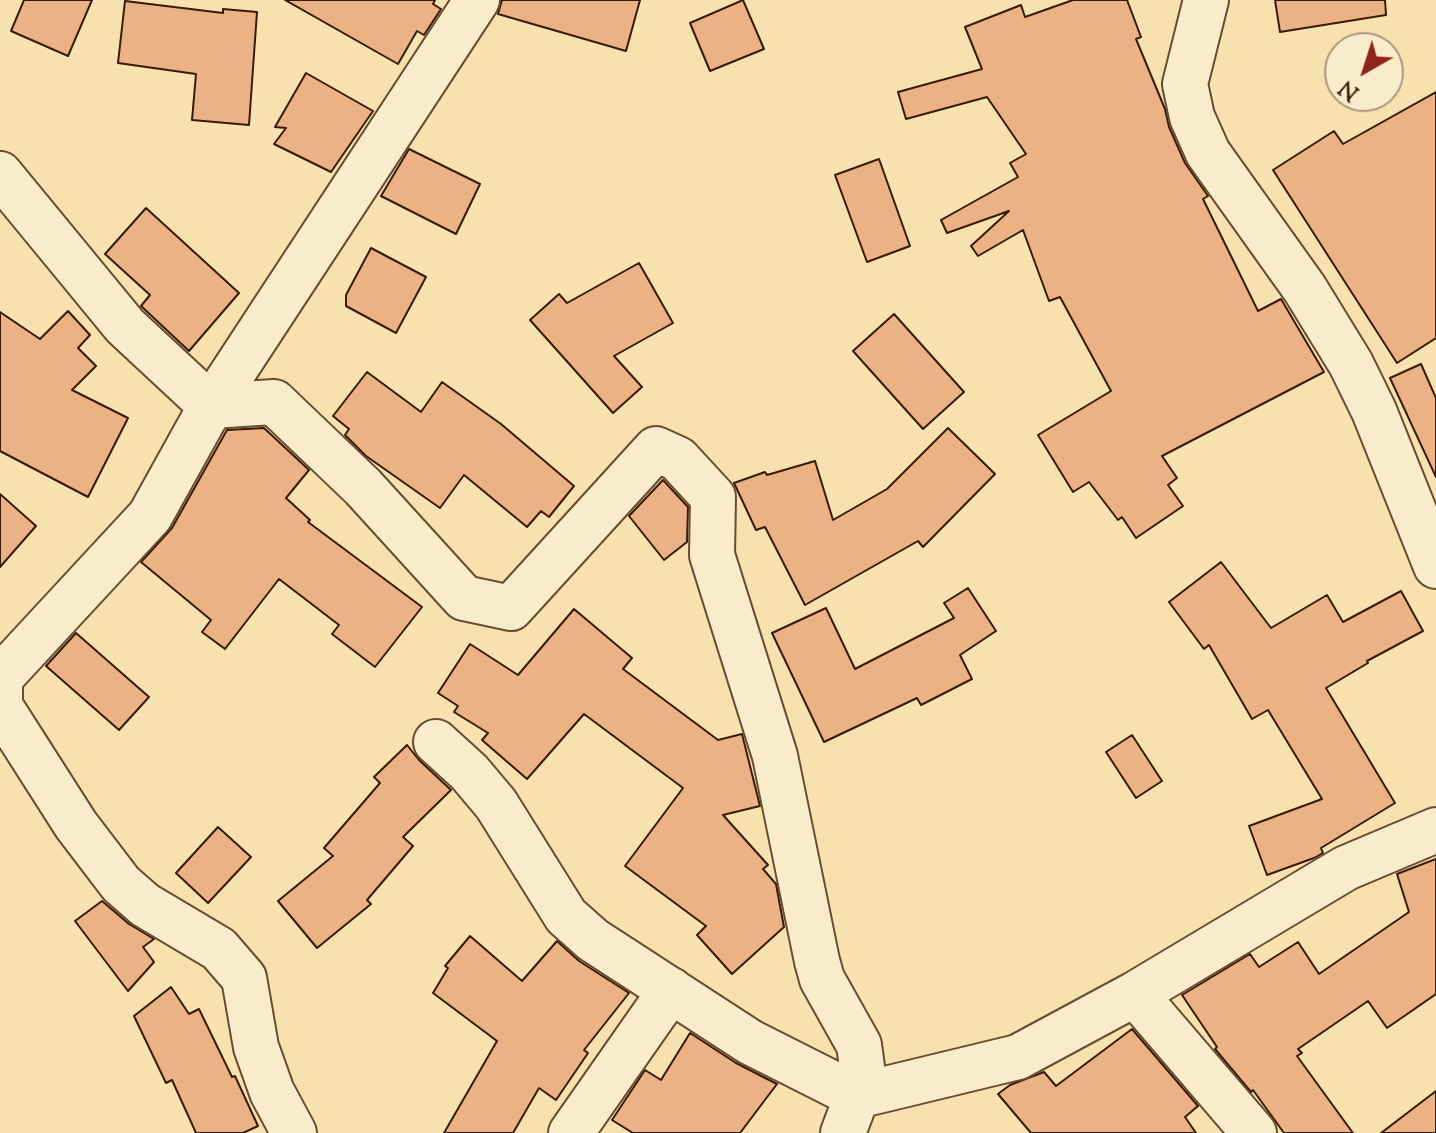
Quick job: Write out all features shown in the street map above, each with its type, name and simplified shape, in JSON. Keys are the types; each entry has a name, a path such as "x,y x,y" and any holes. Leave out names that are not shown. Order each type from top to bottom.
{"street":[{"path":"294,1133 272,1092 256,1047 244,978 219,949 145,905 121,884 76,825 0,706 0,678 150,516 211,406 477,0"},
{"path":"1206,0 1185,84 1192,117 1208,153 1305,289 1351,364 1374,411 1436,566"},
{"path":"0,174 125,326 211,406 274,402 363,487 464,598 511,608 656,449 678,459 713,497 712,555 775,756 817,961 822,979 859,1045 862,1067 850,1114"},
{"path":"436,742 469,772 496,804 566,916 593,940 750,1042 850,1114"},
{"path":"850,1114 1018,1057 1135,994 1346,868 1436,830"},
{"path":"571,1133 671,990"},
{"path":"1135,994 1254,1133"}],"building":[{"path":"24,0 92,0 68,56 11,31"},
{"path":"285,0 435,0 433,4 441,9 424,35 417,31 398,64"},
{"path":"502,0 640,0 626,51 498,14"},
{"path":"743,0 764,49 710,71 690,23"},
{"path":"1073,0 1127,0 1141,37 1136,39 1165,109 1169,127 1185,163 1208,196 1203,199 1258,311 1281,299 1324,372 1162,456 1177,478 1168,485 1183,506 1136,538 1122,517 1118,520 1089,482 1073,492 1038,435 1111,391 1060,297 1049,301 1023,230 978,256 971,246 1009,211 947,233 941,220 1018,177 1010,163 1026,154 987,97 906,119 898,92 982,69 965,27 1021,5 1025,17"},
{"path":"1275,0 1385,0 1386,15 1280,32"},
{"path":"125,1 223,13 223,9 257,12 249,125 192,120 196,74 118,63"},
{"path":"306,73 373,111 331,172 274,144 286,128 275,127"},
{"path":"1436,92 1436,338 1397,363 1273,170 1334,131 1343,144"},
{"path":"409,149 480,184 456,234 381,196"},
{"path":"879,159 910,246 867,262 835,175"},
{"path":"146,208 239,293 189,351 141,306 150,295 105,254"},
{"path":"371,248 426,277 396,333 346,306 346,295"},
{"path":"639,263 673,323 614,356 642,387 613,413 530,320 559,294 567,303"},
{"path":"68,311 90,335 78,348 96,366 72,390 128,418 88,497 0,451 0,312 40,339"},
{"path":"894,314 964,392 923,429 853,351"},
{"path":"1421,364 1436,398 1436,477 1390,378"},
{"path":"367,372 421,412 442,382 501,424 574,486 549,517 541,511 527,527 464,475 440,508 366,456 345,435 349,429 333,416"},
{"path":"264,428 309,470 286,498 310,520 308,522 422,607 375,667 332,634 339,625 279,579 225,649 202,632 211,620 141,562 172,528 227,430"},
{"path":"948,428 995,474 923,547 918,541 805,605 765,527 756,530 734,483 765,472 767,475 815,461 833,520 887,489"},
{"path":"663,480 688,507 687,542 664,560 629,516"},
{"path":"0,494 36,526 0,567"},
{"path":"1221,562 1271,628 1327,595 1343,622 1401,591 1423,631 1367,661 1326,688 1395,803 1321,848 1323,853 1267,875 1249,826 1322,799 1268,710 1252,719 1209,645 1204,649 1169,602"},
{"path":"968,588 996,631 960,655 972,679 921,705 917,698 824,742 772,633 826,608 855,669 954,618 944,603"},
{"path":"574,609 632,658 623,669 718,740 742,734 760,806 723,815 768,865 763,869 776,884 784,927 732,974 697,935 706,926 625,866 683,788 584,714 527,779 482,740 488,733 454,712 458,706 438,693 470,644 518,675"},
{"path":"76,633 149,697 119,730 46,666"},
{"path":"1132,735 1162,781 1136,798 1106,752"},
{"path":"407,745 451,790 403,837 413,846 367,900 371,904 317,948 278,901 333,856 324,848 380,783 374,777"},
{"path":"218,827 251,857 208,903 176,873"},
{"path":"1436,859 1436,994 1387,1028 1368,1001 1298,1049 1302,1053 1297,1056 1353,1133 1284,1133 1253,1090 1251,1092 1215,1049 1217,1047 1182,995 1250,954 1259,967 1298,942 1319,974 1409,912 1397,874"},
{"path":"102,901 129,924 154,939 143,947 154,962 128,991 75,921"},
{"path":"470,936 522,981 557,941 579,961 629,993 584,1050 588,1053 556,1100 539,1088 513,1133 444,1133 497,1041 433,993 448,968 445,966"},
{"path":"171,987 189,1014 199,1009 258,1126 243,1133 196,1133 172,1080 166,1083 134,1016"},
{"path":"1132,1029 1198,1106 1185,1117 1196,1133 1031,1133 998,1094 1010,1085 1044,1072 1056,1086"},
{"path":"690,1033 736,1063 777,1084 740,1133 633,1133 612,1120 645,1070 661,1080"},
{"path":"1436,1091 1436,1133 1381,1133"}]}
